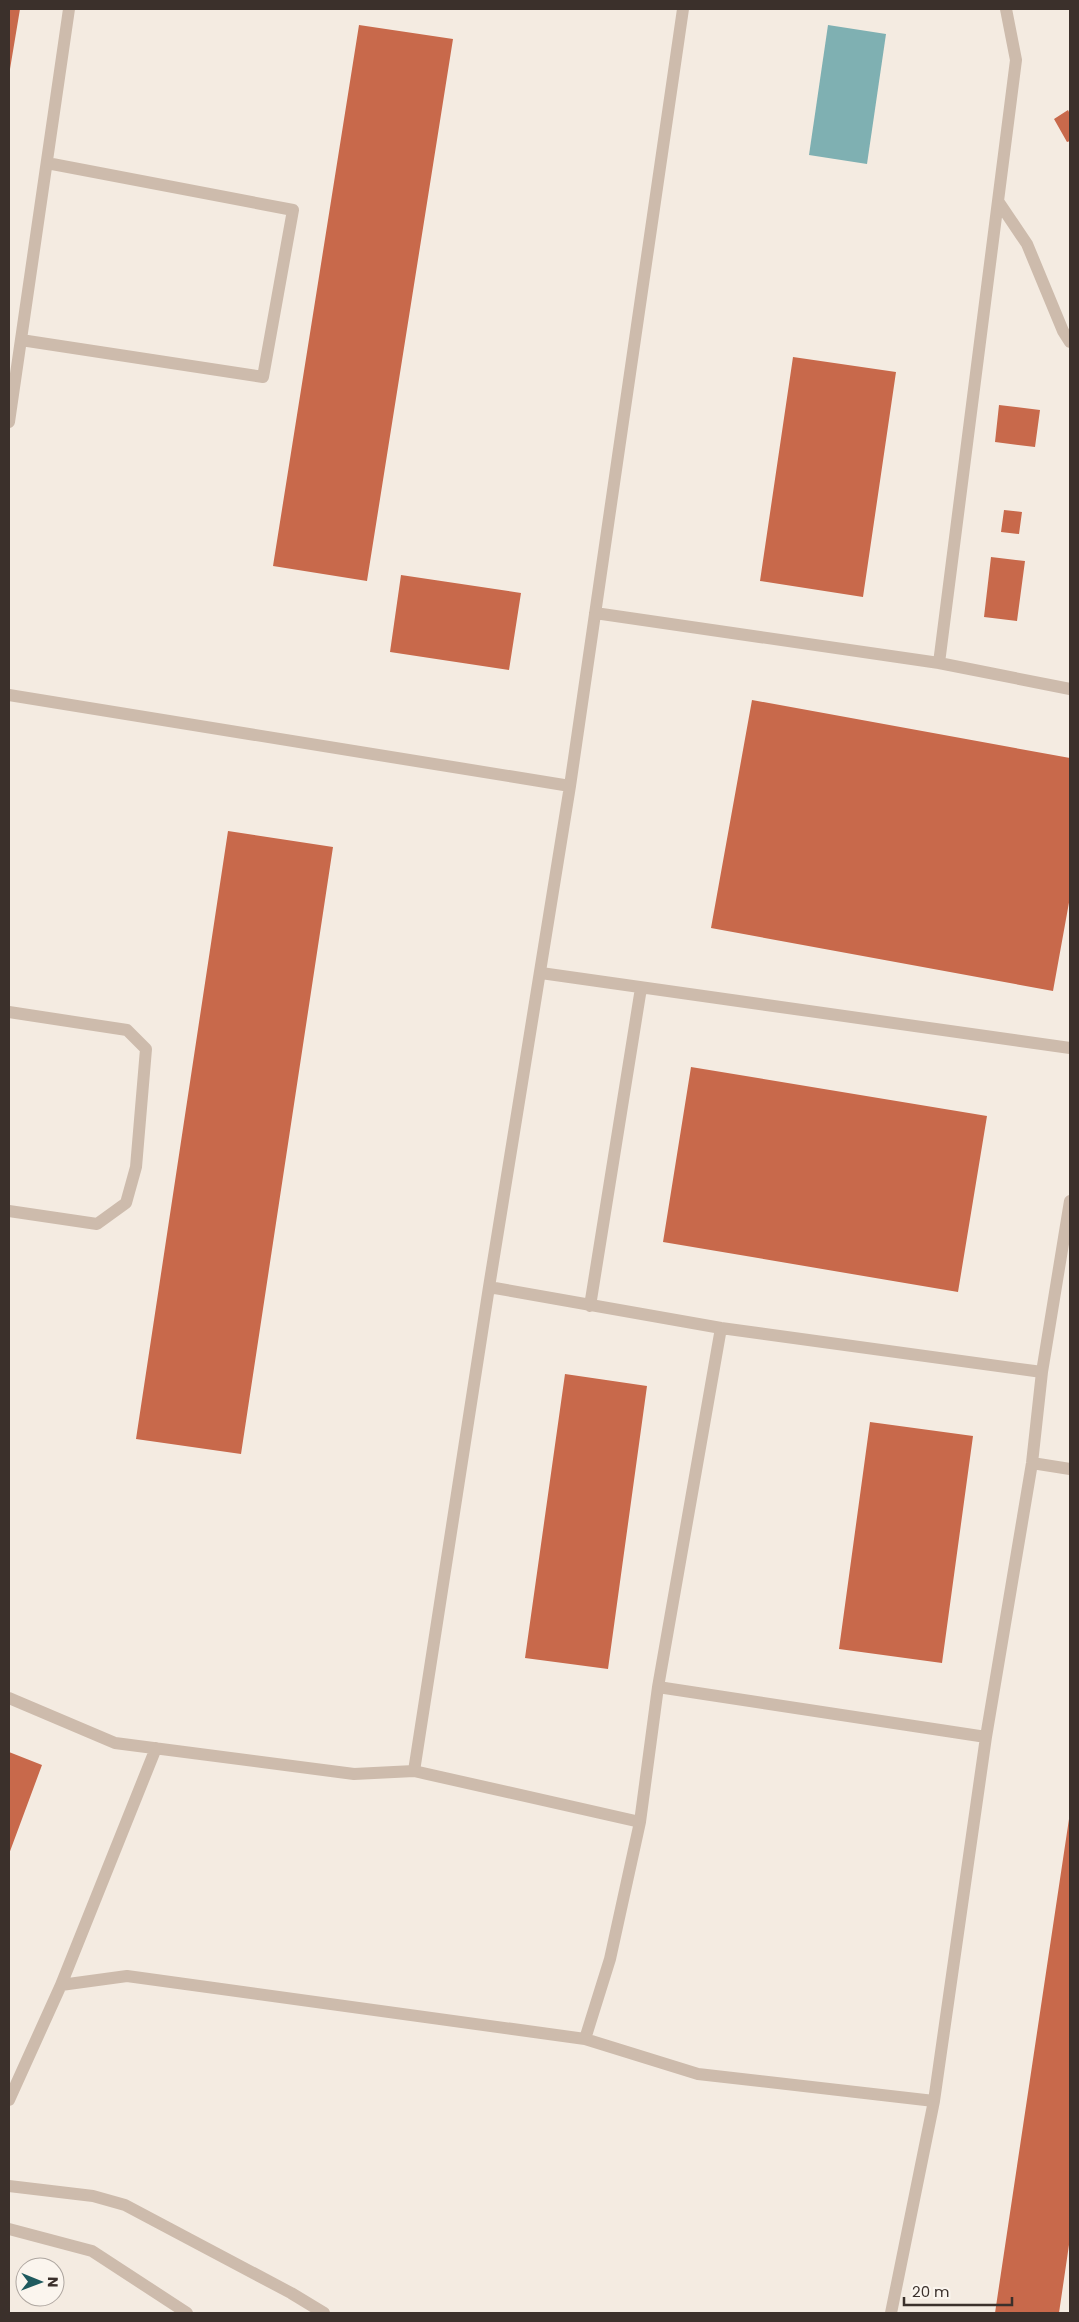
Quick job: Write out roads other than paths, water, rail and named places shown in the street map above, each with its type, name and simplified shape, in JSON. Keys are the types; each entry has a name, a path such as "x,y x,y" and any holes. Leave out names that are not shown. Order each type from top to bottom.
{"lane":[{"path":"9,422 70,9"},
{"path":"414,1771 489,1287 570,786 683,9"},
{"path":"939,663 1016,60 1006,9"},
{"path":"21,340 263,377 293,210 47,163"},
{"path":"998,202 1027,244 1063,331 1070,342"},
{"path":"594,613 939,663 1070,689"},
{"path":"9,695 570,786"},
{"path":"541,973 1070,1048"},
{"path":"590,1306 641,988"},
{"path":"9,1012 127,1030 146,1049 136,1167 126,1203 97,1224 9,1210"},
{"path":"891,2313 934,2101 986,1737 1032,1463 1042,1372 1070,1202"},
{"path":"489,1287 721,1328 1042,1372"},
{"path":"585,2039 610,1959 640,1822 658,1686 721,1328"},
{"path":"1032,1463 1070,1469"},
{"path":"658,1686 986,1737"},
{"path":"9,1698 115,1743 354,1774 414,1771 640,1822"},
{"path":"9,2100 61,1985 156,1748"},
{"path":"61,1985 127,1976 585,2039 698,2074 934,2101"},
{"path":"9,2186 93,2196 125,2205 291,2293 324,2313"},
{"path":"9,2229 92,2251 187,2313"}],"water":[{"path":"828,25 886,34 867,164 809,155"}]}
